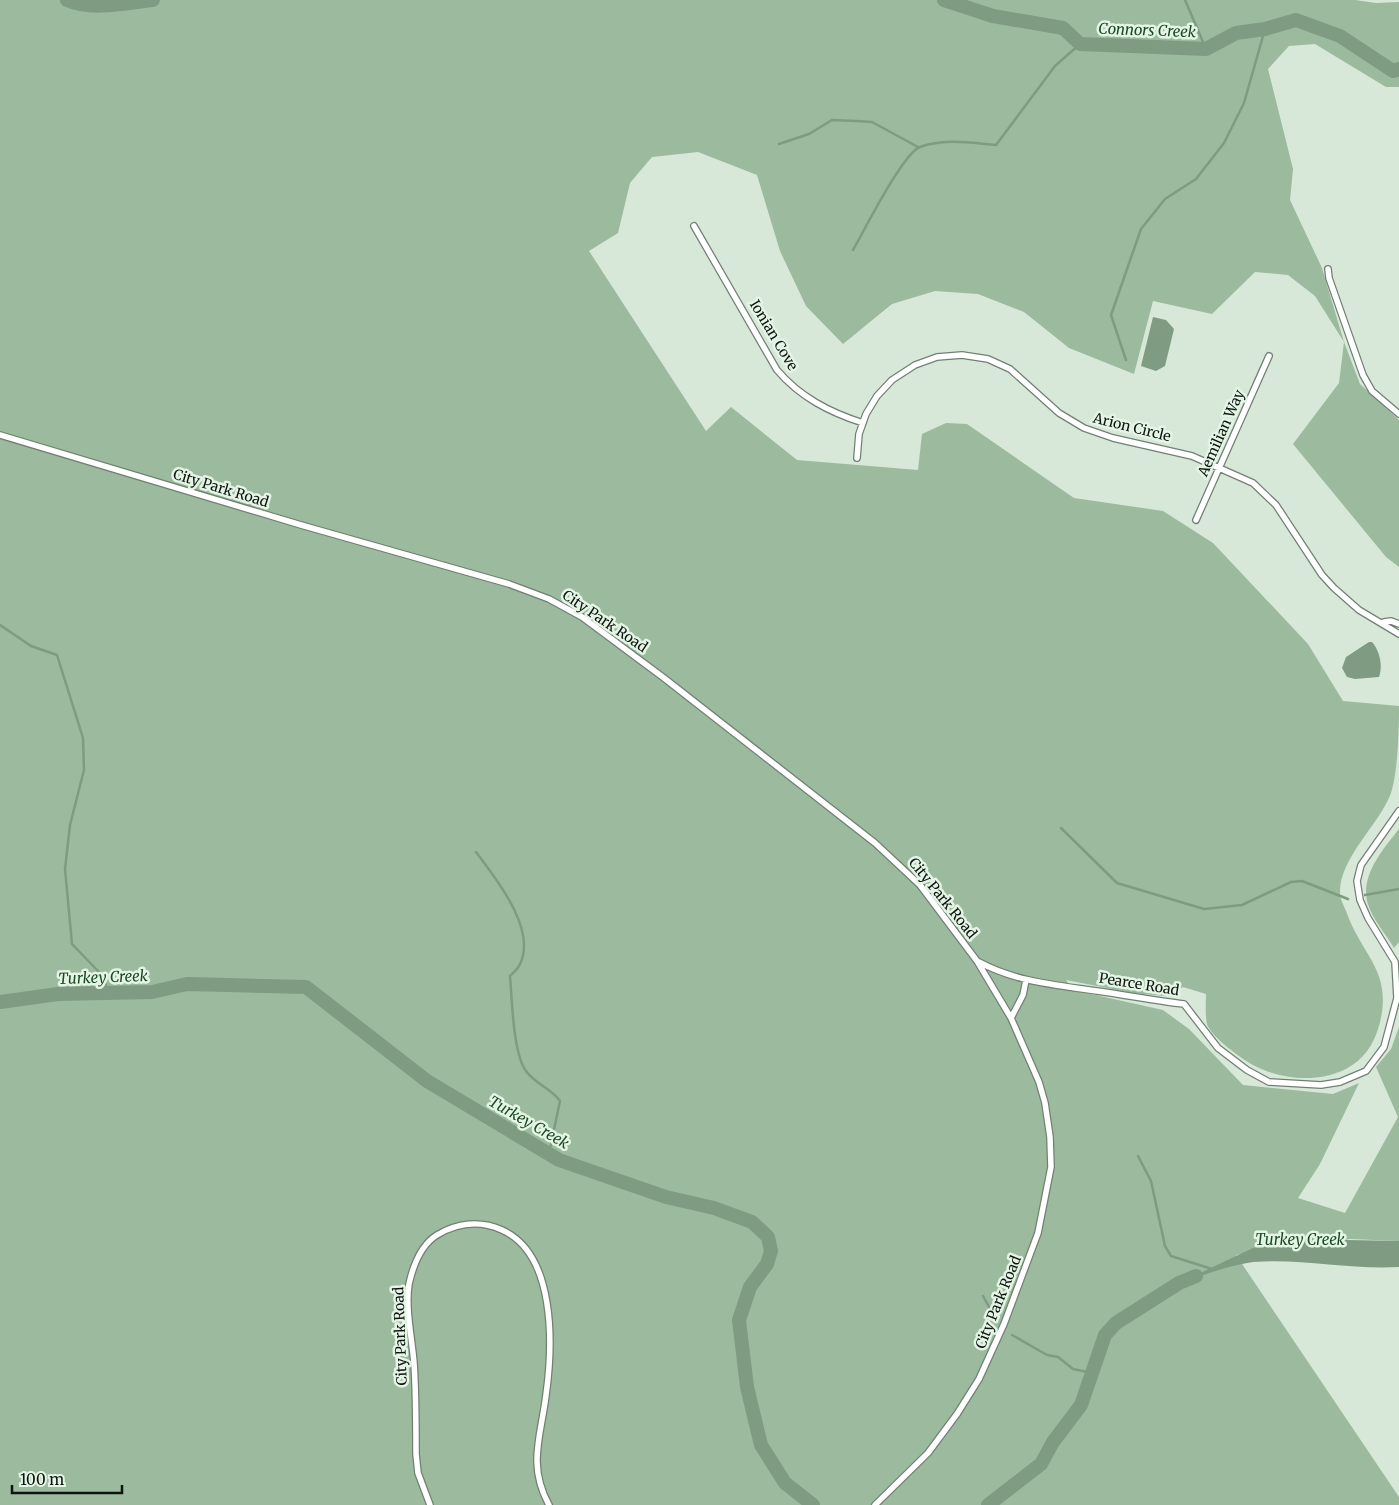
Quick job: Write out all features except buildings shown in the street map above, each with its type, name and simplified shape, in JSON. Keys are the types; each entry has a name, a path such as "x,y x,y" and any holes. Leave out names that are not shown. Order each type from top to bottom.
{"street":[{"name":"Ionian Cove","path":"694,226 777,370 791,386 816,403 841,416 863,423"},
{"path":"1328,269 1329,278 1363,375 1372,391 1399,414"},
{"name":"Arion Circle","path":"857,458 863,423 877,396 904,371 937,357 949,355 988,359 1010,369 1059,413 1084,428 1113,438 1177,451 1253,483 1276,505 1322,576 1352,604 1384,622 1388,629 1399,634"},
{"name":"Aemilian Way","path":"1196,520 1269,356"},
{"name":"City Park Road","path":"0,435 301,525 509,584 566,607 636,656 888,854 920,885 978,961 1011,1018 1038,1082 1048,1121 1051,1167 1038,1233 1004,1324 970,1394 928,1452 875,1505"},
{"name":"Arion Circle","path":"1384,622 1391,621 1399,624"},
{"name":"Pearce Road","path":"978,961 1001,973 1026,980 1139,999 1184,1004 1218,1048 1248,1070 1269,1082 1321,1085 1340,1082 1366,1070 1384,1047 1397,998 1395,962 1368,918 1360,900 1357,881 1361,865 1399,811"},
{"path":"1011,1018 1023,995 1026,980"},
{"name":"City Park Road","path":"430,1505 418,1473 416,1454 410,1284 420,1254 433,1238 454,1228 477,1224 496,1228 522,1243 534,1260 545,1293 548,1317 549,1362 546,1395 536,1451 539,1484 549,1505"}],"shaded area":[{"path":"0,0 1355,0 1376,3 1399,2 1399,87 1386,87 1315,44 1289,46 1268,69 1293,169 1290,200 1322,268 1344,342 1315,296 1288,275 1255,272 1212,314 1153,301 1134,374 1069,348 1024,312 978,294 935,291 892,304 843,344 806,306 780,251 757,175 698,152 652,157 630,183 618,233 589,251 706,431 731,407 797,460 918,470 922,434 946,423 967,424 1074,498 1163,511 1213,543 1308,644 1343,701 1399,706 1397,762 1391,793 1386,805 1353,854 1341,880 1341,900 1353,927 1374,965 1382,991 1383,1007 1377,1033 1371,1046 1358,1061 1346,1069 1312,1078 1288,1077 1266,1071 1236,1054 1214,1035 1207,1024 1206,994 1183,987 1165,996 1133,993 1066,980 1073,990 1163,1010 1189,1029 1243,1085 1333,1094 1359,1083 1320,1164 1298,1198 1345,1213 1398,1117 1376,1067 1391,1049 1399,1027 1399,1241 1350,1239 1236,1255 1399,1497 1399,1505 0,1505"},
{"path":"1344,342 1360,384 1399,420 1399,567 1386,557 1293,444 1339,383"},
{"path":"1399,829 1399,942 1394,948 1373,915 1366,894 1367,884 1374,864"}],"water":[{"path":"1153,317 1166,320 1174,329 1165,366 1156,371 1141,366"},
{"path":"1372,642 1379,654 1381,668 1379,677 1355,679 1347,677 1342,668 1346,657"},
{"path":"1300,1239 1399,1241 1399,1267 1362,1267 1271,1261 1253,1262 1225,1268 1179,1283 1253,1248"}],"waterway":[{"name":"Connors Creek","path":"67,0 99,6 153,0"},
{"name":"Connors Creek","path":"944,0 993,16 1063,28 1080,44 1206,49 1236,33 1265,29 1296,20 1340,36 1393,71 1399,69"},
{"path":"1185,0 1206,49"},
{"path":"1126,360 1111,315 1141,229 1165,199 1196,179 1224,143 1244,103 1265,29"},
{"path":"853,250 894,177 913,152 920,147 939,143 958,142 996,145 1055,66 1080,44"},
{"path":"779,144 809,134 832,120 872,122 918,147"},
{"path":"0,625 31,646 57,655 83,738 84,770 70,825 65,869 72,944 100,973 110,993"},
{"path":"1061,828 1117,883 1204,909 1242,905 1291,882 1302,881 1348,899"},
{"path":"476,852 512,905 519,920 523,936 524,950 520,964 510,976 514,1026 518,1052 526,1071 560,1101 549,1154"},
{"path":"1365,895 1399,889"},
{"name":"Turkey Creek","path":"0,1002 58,994 152,992 187,984 306,987 427,1081 559,1160 666,1197 714,1208 752,1222 768,1237 771,1251 767,1264 750,1287 739,1320 747,1387 761,1445 785,1483 813,1505"},
{"path":"1138,1156 1151,1181 1165,1246 1171,1256 1212,1269"},
{"name":"Turkey Creek","path":"988,1505 1041,1464 1053,1442 1081,1405 1105,1335 1116,1323 1179,1283 1196,1276"},
{"path":"983,1296 993,1314"},
{"path":"1012,1335 1047,1355 1058,1357 1073,1369 1092,1373"}]}
